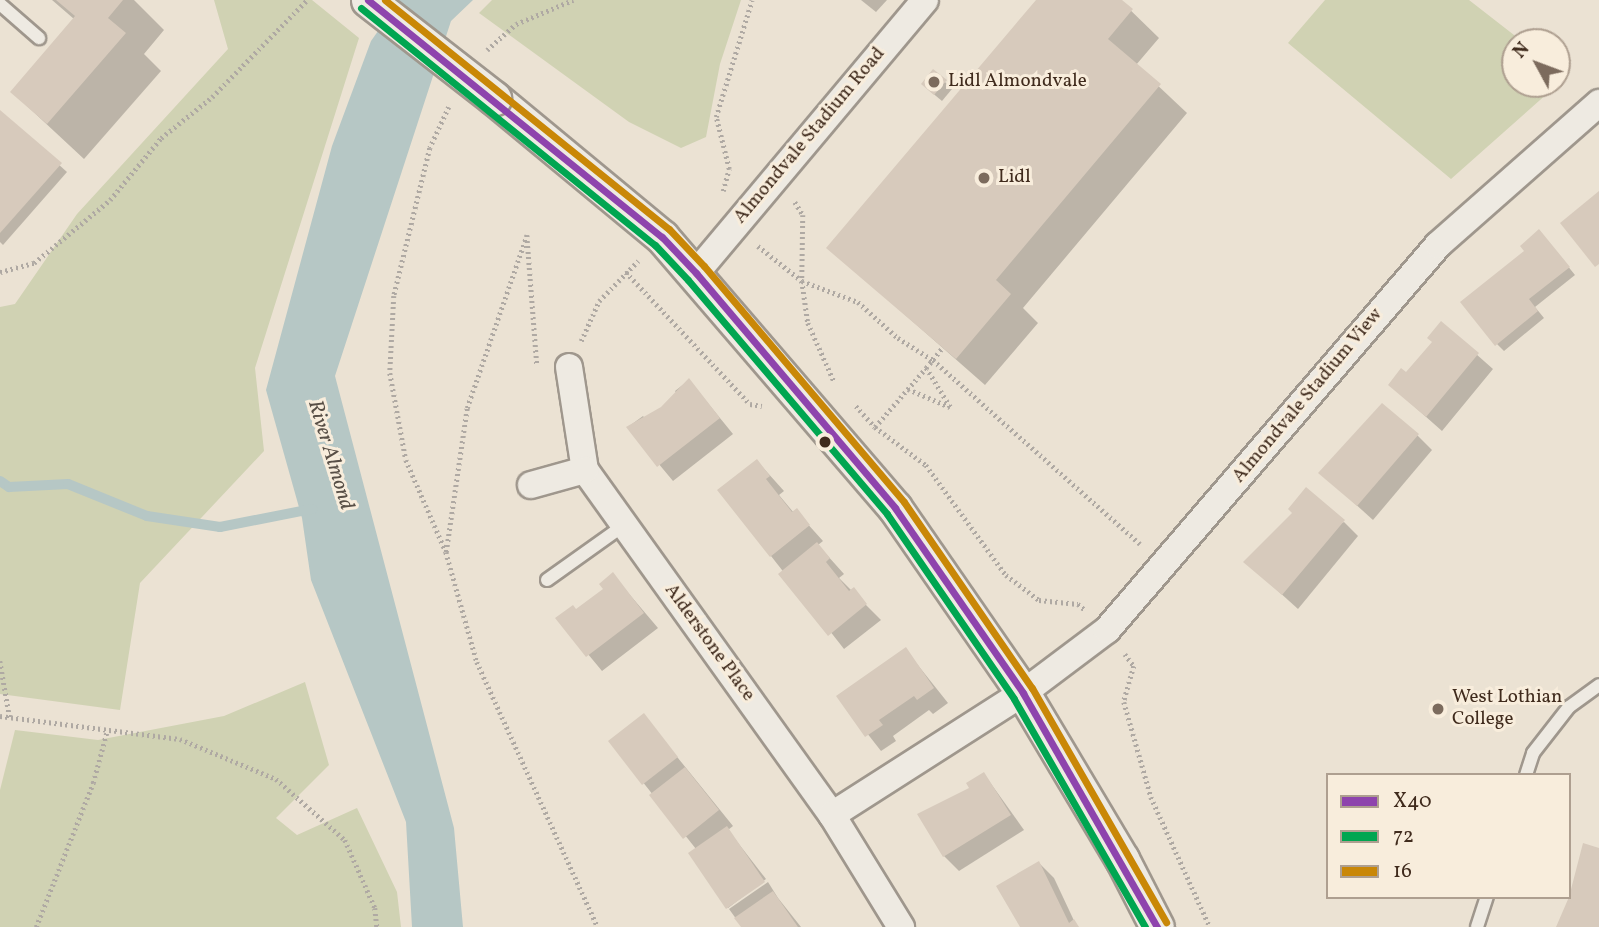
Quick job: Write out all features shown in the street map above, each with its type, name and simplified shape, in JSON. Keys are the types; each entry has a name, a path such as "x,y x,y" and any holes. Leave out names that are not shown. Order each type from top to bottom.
{"street":[{"path":"368,0 494,98 662,237 696,273 895,508 1023,694 1122,859 1157,927"},
{"name":"Almondvale Stadium Road","path":"696,273 925,0"},
{"name":"Almondvale Stadium View","path":"1023,694 1107,630 1165,566 1438,244 1599,103"},
{"name":"Alderstone Place","path":"569,367 585,470 832,815 901,927"},
{"path":"531,485 585,470"},
{"path":"832,815 1023,694"}],"lane":[{"path":"0,4 38,38"},
{"path":"547,580 624,525"},
{"path":"1527,773 1533,753 1569,707 1599,685"},
{"path":"1477,927 1486,899"}],"path":[{"path":"0,272 34,263 110,200 161,138 212,97 307,0"},
{"path":"478,61 516,24 573,0"},
{"path":"752,0 716,117 729,169 721,199 737,224 763,251 803,281 858,302 898,338 933,360 1165,566"},
{"path":"453,100 430,148 406,235 394,296 390,373 406,460 446,552 477,662 598,927"},
{"path":"779,174 803,215 803,281 808,323 843,392"},
{"path":"446,552 467,408 527,234 539,387 569,367 599,301 662,237"},
{"path":"626,272 750,404 815,414"},
{"path":"875,427 943,347"},
{"path":"908,389 950,407 926,368"},
{"path":"851,401 875,427 926,465 1006,575 1039,600 1078,604 1107,630 1134,666 1125,702 1151,797 1210,927"},
{"path":"0,661 10,719"},
{"path":"0,716 180,739 276,779 345,840 375,908 377,927"},
{"path":"36,927 93,783 107,731"}],"green space":[{"path":"214,0 312,0 359,38 255,368 264,451 140,583 120,710 0,694 0,307 15,304 77,214 228,49"},
{"path":"492,0 741,0 720,64 706,137 681,148 629,122 479,13"},
{"path":"1325,0 1469,0 1505,28 1501,28 1501,98 1542,98 1451,179 1288,43"},
{"path":"305,682 329,765 276,818 297,835 357,808 397,892 401,927 0,927 0,790 15,730 98,740 224,716"}],"water":[{"name":"River Almond","path":"400,0 473,0 451,21 335,376 454,828 463,927 412,927 406,822 311,580 302,518 266,390 332,146 371,41"}],"building":[{"path":"56,0 123,0 108,18 126,33 47,124 10,92 75,16"},
{"name":"Lidl","path":"1036,0 1122,0 1133,9 1108,39 1161,84 996,280 1011,294 956,359 826,248"},
{"name":"Lidl Almondvale","path":"933,69 947,80 934,95 921,84"},
{"path":"0,110 62,163 0,233"},
{"path":"1599,191 1599,264 1595,267 1560,223"},
{"path":"1539,229 1570,267 1529,299 1538,311 1495,346 1460,302 1524,251 1520,246"},
{"path":"1441,321 1479,353 1426,417 1388,385 1401,368 1406,372 1432,342 1427,338"},
{"path":"689,378 720,418 657,467 626,427 661,407"},
{"path":"1382,403 1419,434 1357,506 1318,473"},
{"path":"757,459 770,476 766,479 792,512 797,508 810,525 770,557 717,490"},
{"path":"1306,487 1345,520 1282,595 1243,562 1292,513 1288,509"},
{"path":"817,542 830,558 826,562 849,591 854,587 867,604 828,636 778,574"},
{"path":"613,572 644,613 586,657 555,618 573,605 576,609 603,589 599,584"},
{"path":"906,647 934,688 917,700 914,696 879,720 883,725 865,737 836,696"},
{"path":"644,713 678,757 642,785 608,741"},
{"path":"685,767 719,810 683,839 649,795"},
{"path":"984,772 1011,815 943,857 917,814 969,788 966,783"},
{"path":"727,826 765,882 726,909 688,853"},
{"path":"1583,843 1599,848 1599,927 1556,927 1568,899 1571,899"},
{"path":"1039,861 1069,923 1074,919 1079,927 1020,927 996,886"},
{"path":"773,891 798,927 741,927 734,918"}],"waterway":[{"path":"0,481 9,487 68,484 147,516 220,527 312,509"}],"transit line":[{"name":"X40","path":"368,0 662,237 696,273 895,508 1023,693 1157,927"},
{"name":"16","path":"385,0 669,229 704,266 904,502 1032,688 1166,922"},
{"name":"72","path":"361,8 655,245 688,280 887,514 1014,699 1145,927"}],"place":[{"name":"Lidl Almondvale","path":"934,82"},
{"name":"Lidl","path":"984,178"},
{"name":"West Lothian College","path":"1438,709"}]}
